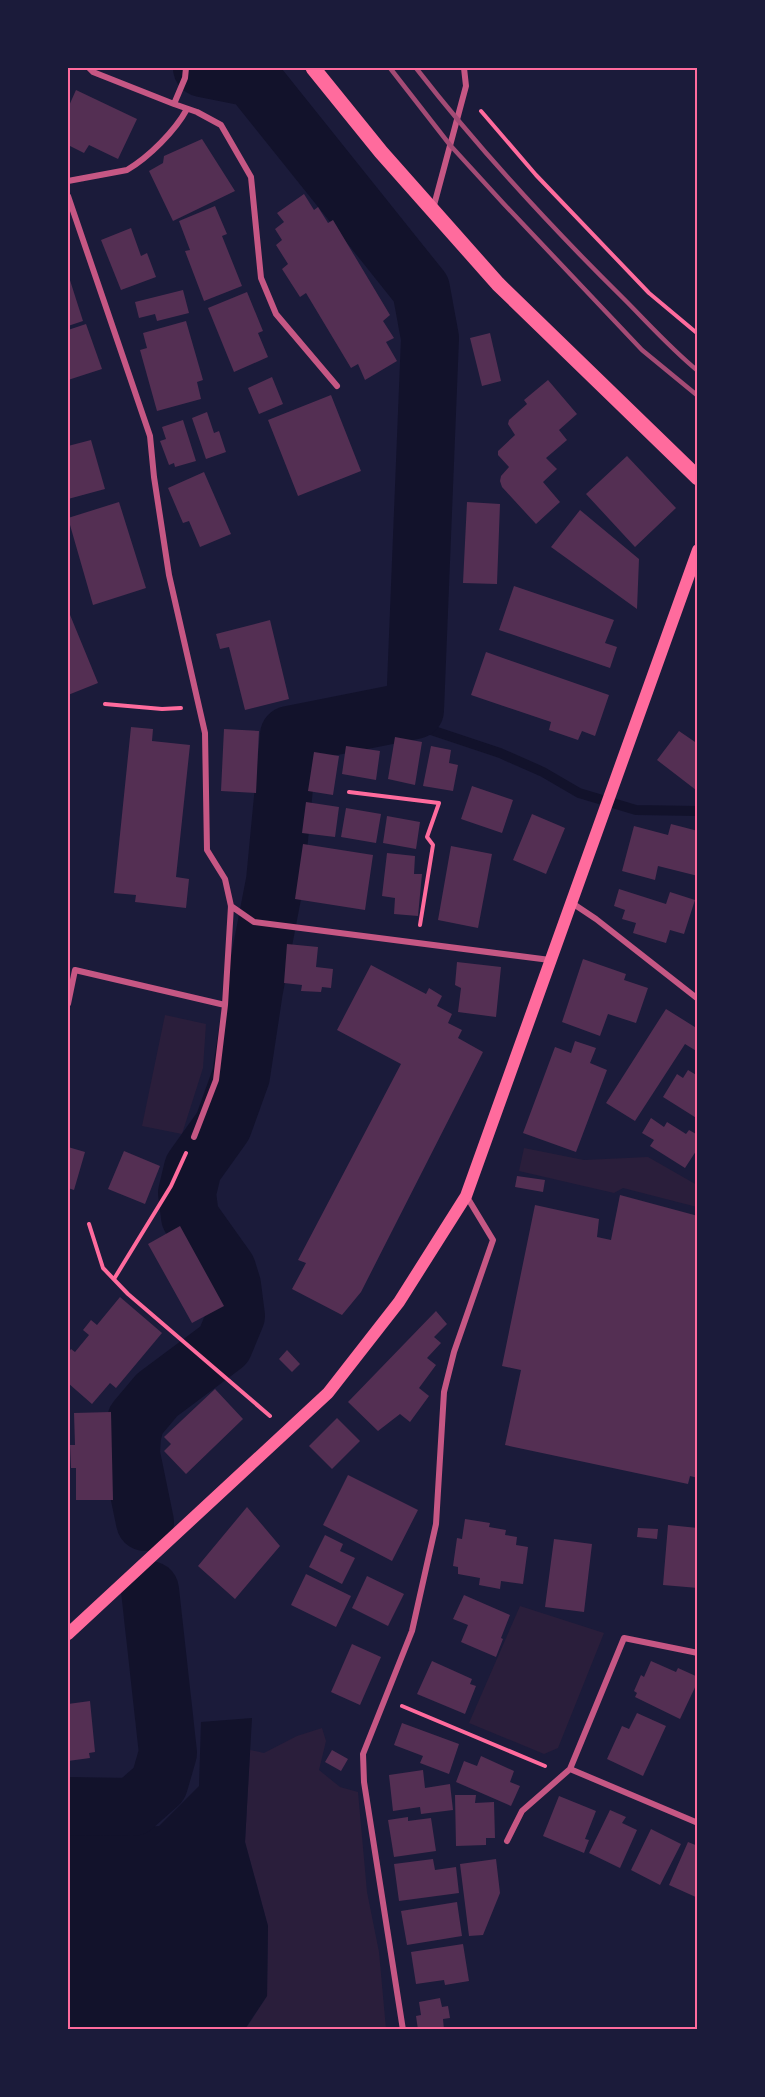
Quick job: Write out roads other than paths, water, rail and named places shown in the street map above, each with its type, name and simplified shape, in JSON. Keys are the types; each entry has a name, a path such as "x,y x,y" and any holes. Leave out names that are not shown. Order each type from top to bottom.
{"main road":[{"path":"314,68 381,152 433,212 531,318 698,478"},
{"path":"68,1634 328,1394 399,1302 466,1196 698,550"}],"street":[{"path":"88,68 221,125 251,177 261,278 276,314 337,386"},
{"path":"174,104 185,78 186,68"},
{"path":"433,212 466,86 464,68"},
{"path":"68,180 127,170 136,165 178,125 187,109"},
{"path":"68,196 150,436 169,575 205,733 207,850 225,879 231,906 225,1005 216,1080 194,1137"},
{"path":"571,902 698,999"},
{"path":"231,906 254,922 550,960"},
{"path":"68,1004 75,970 225,1005"},
{"path":"403,2030 364,1782 363,1754 412,1631 436,1524 444,1392 454,1352 493,1240 466,1196"},
{"path":"507,1841 522,1811 568,1771 624,1638 698,1653"},
{"path":"568,1771 698,1823"}],"waterway":[{"path":"145,1522 131,1454 136,1420 157,1395 224,1345 236,1316 232,1285 227,1269 190,1217 187,1193 193,1168 223,1126 241,1076 254,990 275,881 289,735 415,710 430,338 421,289 252,78 202,68"},
{"path":"415,710 431,730 500,753 543,772 579,793 636,810 698,811"},
{"path":"68,1806 133,1807 159,1784 168,1753 150,1590"}],"railway":[{"path":"390,68 450,145 503,203 642,350 698,396"},
{"path":"416,68 490,157 568,243 678,354 698,371"}]}
